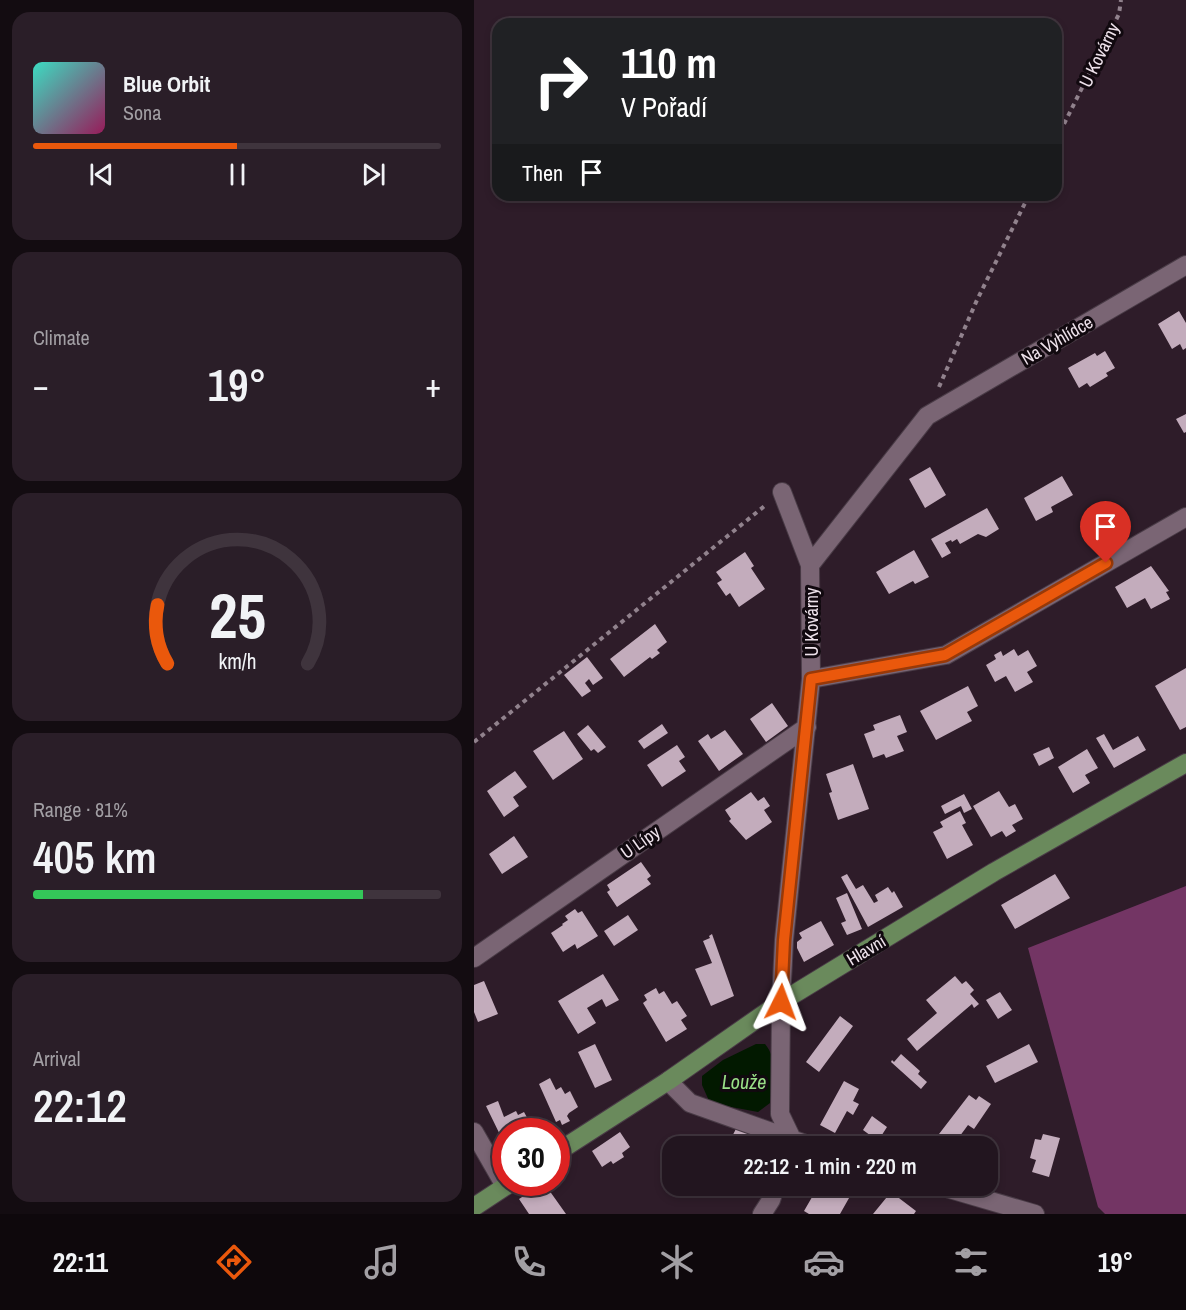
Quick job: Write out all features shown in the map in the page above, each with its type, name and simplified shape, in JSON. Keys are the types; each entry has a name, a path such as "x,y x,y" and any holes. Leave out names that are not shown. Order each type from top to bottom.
{"main road":[{"name":"Hlavní","path":"570,1144 668,1081 781,1002 994,873 1186,763"},
{"path":"474,1207 492,1195"}],"street":[{"name":"Na Vyhlídce","path":"927,416 1186,265"},
{"name":"U Kovárny","path":"810,565 927,416"},
{"name":"U Kovárny","path":"782,492 810,565 811,679 784,940 781,1002 780,1114 788,1136"},
{"path":"811,679 945,655 1186,517"},
{"name":"U Lípy","path":"474,958 807,727"},
{"path":"668,1081 690,1103 773,1136"},
{"path":"474,1132 492,1159"},
{"path":"974,1196 1035,1214"}],"path":[{"name":"U Kovárny","path":"1062,128 1119,14 1121,0"},
{"path":"927,416 977,300 1026,201"},
{"path":"474,742 782,492"}],"shaded area":[{"path":"1186,886 1186,1214 1105,1214 1098,1207 1028,948"}],"water":[{"name":"Louže","path":"756,1044 765,1044 772,1057 774,1072 770,1103 758,1112 710,1103 702,1085 702,1076 723,1060"}],"building":[{"path":"1179,311 1186,323 1186,348 1183,350 1180,344 1172,349 1158,324"},
{"path":"1105,351 1115,368 1106,373 1108,376 1090,387 1087,383 1079,388 1068,368 1095,353 1097,356"},
{"path":"1186,414 1186,432 1184,433 1176,419"},
{"path":"930,467 946,495 925,508 909,479"},
{"path":"1062,476 1073,495 1051,507 1053,512 1036,521 1024,498"},
{"path":"987,508 999,529 986,537 978,534 960,544 957,539 945,543 951,553 942,558 931,539"},
{"path":"914,550 929,577 915,584 913,581 889,594 876,572"},
{"path":"745,552 754,566 751,568 765,589 739,607 730,593 726,596 717,583 722,580 716,572"},
{"path":"1151,566 1169,591 1166,592 1170,599 1151,609 1145,598 1127,608 1115,587"},
{"path":"655,624 667,642 657,650 660,653 652,659 650,657 624,677 610,659"},
{"path":"1014,649 1018,656 1028,650 1037,666 1027,672 1033,682 1015,692 1006,676 995,682 986,665 996,659 994,655 1001,651 1003,656"},
{"path":"587,657 603,678 593,685 589,679 585,683 591,691 582,697 564,675"},
{"path":"1186,668 1186,727 1180,730 1155,686"},
{"path":"968,686 978,706 967,712 972,721 936,740 920,711"},
{"path":"772,703 788,726 766,742 750,719"},
{"path":"900,715 907,732 897,736 904,751 886,758 884,754 873,758 864,734 875,730 873,725"},
{"path":"662,724 668,733 644,749 638,741"},
{"path":"588,725 606,747 598,753 594,749 591,751 577,734"},
{"path":"725,730 743,754 719,771 698,741 708,734 711,739"},
{"path":"564,731 583,759 553,780 533,751"},
{"path":"1104,734 1113,750 1138,736 1146,750 1114,768 1096,738"},
{"path":"677,745 685,757 679,761 686,771 662,787 647,765"},
{"path":"1049,747 1054,758 1039,766 1033,754"},
{"path":"1087,749 1098,768 1085,775 1090,783 1073,793 1058,767"},
{"path":"853,764 869,809 838,820 829,793 832,792 826,774"},
{"path":"515,771 527,787 513,797 519,806 504,817 487,791"},
{"path":"999,791 1009,807 1015,804 1023,819 1012,825 1016,831 1006,837 1002,831 991,837 973,806"},
{"path":"751,792 758,801 764,797 770,806 764,810 772,822 746,840 729,821 731,819 725,810"},
{"path":"964,794 972,809 964,813 961,806 945,814 941,806"},
{"path":"960,811 966,823 962,825 973,845 947,859 933,832 943,827 940,822"},
{"path":"514,836 528,857 502,874 489,854"},
{"path":"641,862 651,876 647,879 651,884 617,907 607,892 610,890 607,885"},
{"path":"847,874 856,889 863,885 874,903 878,901 875,895 888,887 892,893 894,891 903,907 868,927 841,877"},
{"path":"1055,874 1070,898 1015,929 1001,905"},
{"path":"847,893 862,929 847,935 841,923 846,921 836,898"},
{"path":"575,909 578,913 582,911 598,936 577,949 575,944 563,952 551,933 568,920 565,916"},
{"path":"628,915 638,930 614,946 604,931"},
{"path":"821,921 834,945 804,962 797,948 797,942 802,938 799,933"},
{"path":"712,934 734,996 711,1006 695,969 712,963 703,941 710,938"},
{"path":"603,974 619,1000 606,1007 602,999 587,1008 596,1023 578,1034 558,1001"},
{"path":"955,976 962,984 966,981 974,990 970,994 979,1004 974,1008 972,1004 917,1051 907,1039 937,1013 926,1000"},
{"path":"484,981 498,1014 478,1022 474,1012 474,985"},
{"path":"656,988 659,994 664,991 672,1004 677,1001 687,1016 681,1020 687,1029 666,1042 643,1003 647,1000 644,995"},
{"path":"1000,992 1012,1010 998,1019 986,1000"},
{"path":"840,1016 853,1026 819,1072 806,1062"},
{"path":"595,1044 612,1080 595,1088 578,1052"},
{"path":"1029,1044 1038,1062 995,1083 986,1066"},
{"path":"901,1054 920,1071 918,1074 927,1082 921,1089 891,1062 892,1060 894,1062"},
{"path":"550,1078 556,1090 561,1087 565,1094 570,1091 578,1107 569,1113 568,1118 554,1118 539,1084"},
{"path":"844,1081 859,1089 853,1101 859,1104 853,1115 847,1111 835,1133 820,1125"},
{"path":"969,1095 976,1100 979,1096 991,1104 974,1129 968,1125 960,1136 939,1134"},
{"path":"498,1101 504,1117 516,1111 518,1115 524,1112 527,1118 492,1118 486,1106"},
{"path":"872,1116 887,1127 881,1136 871,1136 863,1130"},
{"path":"737,1127 753,1136 732,1136"},
{"path":"620,1132 630,1147 622,1153 624,1157 613,1164 611,1161 602,1167 592,1151"},
{"path":"1043,1134 1060,1138 1049,1177 1032,1172 1036,1160 1030,1158 1035,1139 1041,1140"},
{"path":"524,1196 553,1196 566,1214 529,1214 519,1199"},
{"path":"813,1196 850,1196 840,1214 809,1214 804,1211"},
{"path":"888,1196 896,1196 916,1211 914,1214 873,1214"}],"route":[{"path":"781,1002 784,940 811,679 945,655 1106,563"}]}
